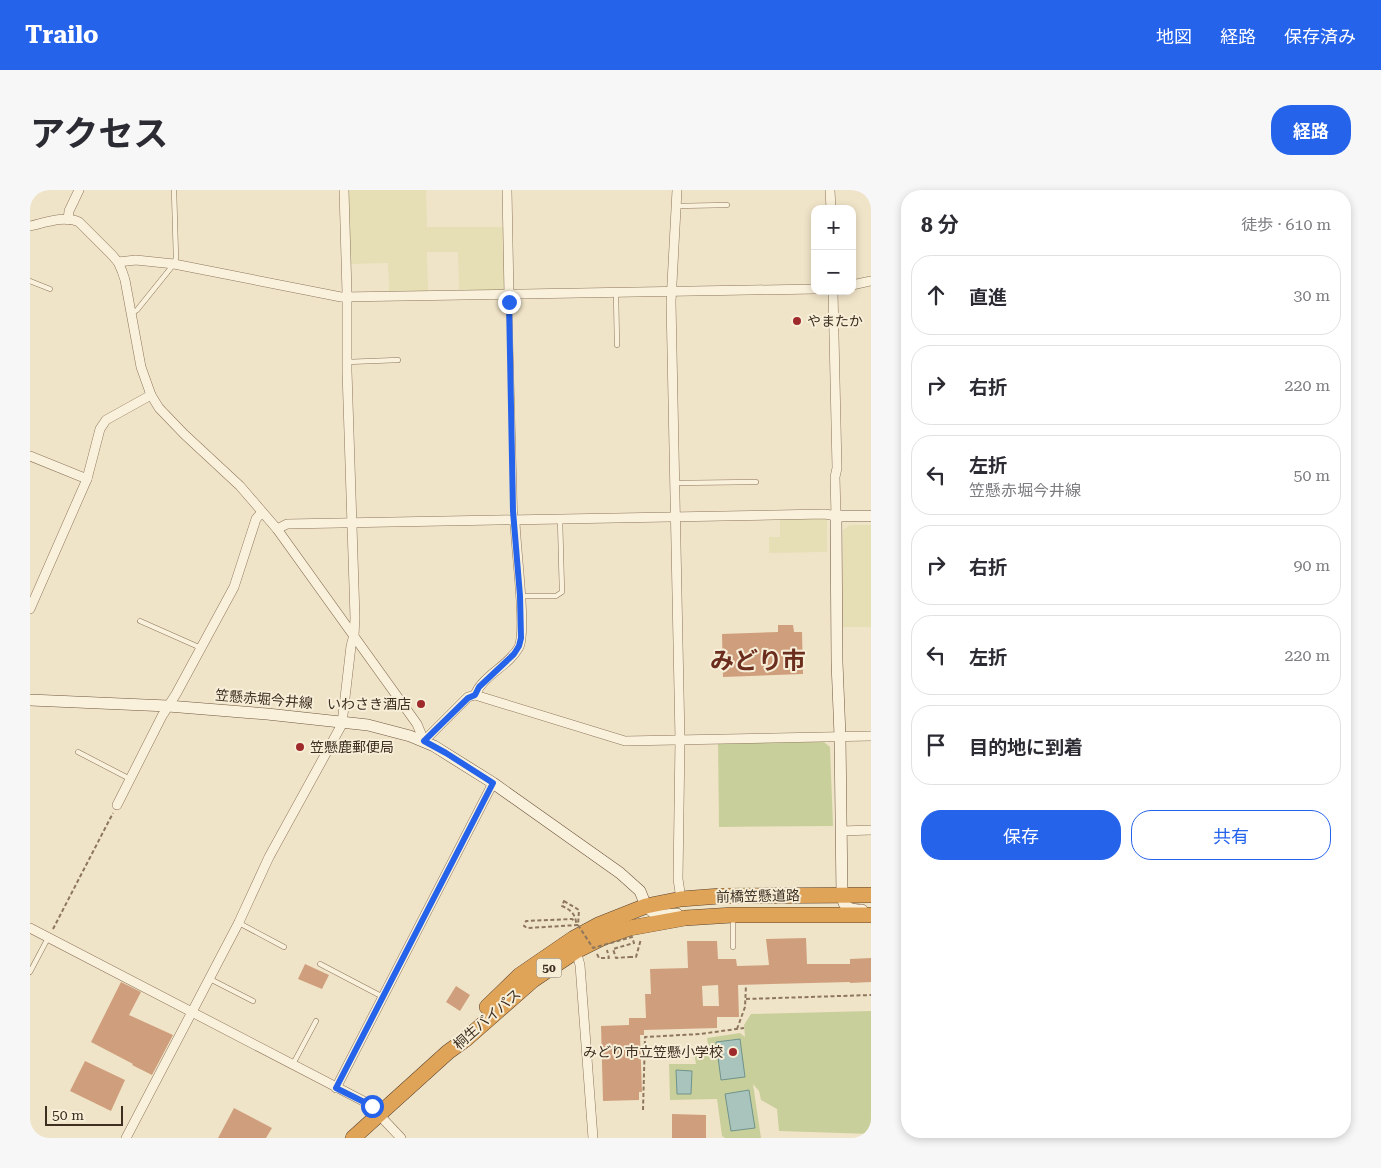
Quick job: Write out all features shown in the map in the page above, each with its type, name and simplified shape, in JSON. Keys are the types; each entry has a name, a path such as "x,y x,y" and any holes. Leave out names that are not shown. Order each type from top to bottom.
{"highway":[{"name":"前橋笠懸道路","path":"646,906 681,898 720,896 871,895"},
{"name":"桐生バイパス","path":"448,1052 487,1007 520,974 532,965 582,934 611,919 646,906"},
{"name":"前橋笠懸道路","path":"671,920 733,915 871,915"},
{"name":"桐生バイパス","path":"448,1052 466,1039 533,980 576,950 671,920"},
{"name":"50","path":"353,1138 448,1052"}],"main road":[{"path":"871,516 836,516 842,895 844,903 852,910 871,910"},
{"name":"笠懸赤堀今井線","path":"30,700 168,706 267,714 382,728 424,741 493,783 620,873 640,891 646,906"},
{"path":"636,931 646,906 654,912 664,915 708,911 759,910 784,911 805,916"}],"street":[{"path":"68,220 69,211 79,190"},
{"path":"126,1138 210,979 269,857 341,722 354,635 344,190"},
{"path":"507,190 509,294"},
{"path":"677,190 672,292 680,740 678,878 681,898"},
{"path":"830,190 831,205"},
{"path":"30,226 68,220 79,222 118,262 125,280 141,367 151,395 168,418 230,476 276,529 417,724 424,741 468,698 475,695 479,687 514,654 519,646 521,638 520,596 514,520"},
{"path":"118,262 131,260 174,264 326,295 347,297 811,289"},
{"path":"856,284 871,281"},
{"path":"276,529 287,524 676,516 825,514 836,516 835,477 837,468 833,295"},
{"path":"30,609 87,479 100,429 104,422 151,395"},
{"path":"30,456 87,479"},
{"path":"117,806 168,706 234,587 256,518 262,512"},
{"path":"475,695 624,741 871,736"},
{"path":"336,1088 493,783"},
{"path":"841,831 871,830"},
{"path":"30,928 369,1104 401,1138"},
{"path":"576,950 580,965 594,1138"}],"lane":[{"path":"132,314 174,264 176,258 174,190"},
{"path":"676,206 727,205"},
{"path":"30,281 50,289"},
{"path":"616,293 617,345"},
{"path":"509,294 514,520"},
{"path":"348,362 398,360"},
{"path":"675,484 756,482"},
{"path":"520,596 556,596 562,592 560,518"},
{"path":"140,621 201,648"},
{"path":"78,752 130,779"},
{"path":"733,915 733,947"},
{"path":"239,922 284,947"},
{"path":"30,972 48,938"},
{"path":"320,964 382,997"},
{"path":"210,979 253,1001"},
{"path":"293,1065 316,1021"}],"path":[{"path":"48,938 117,806"},
{"path":"578,926 525,928 525,922 572,919 576,922 573,913 562,906 564,902 579,910 578,926 593,948 632,937 634,944 612,949 616,958 636,957 640,946 636,931"},
{"path":"597,954 599,958 609,958 607,949"},
{"path":"737,1029 742,1018 746,998 746,985"},
{"path":"746,998 871,995"},
{"path":"643,1110 645,1037 700,1034 744,1028"}],"shaded area":[{"path":"349,190 426,190 427,227 503,227 505,287 502,290 459,290 458,252 427,252 428,291 389,292 388,263 350,264"},
{"path":"824,516 827,519 827,552 769,553 769,537 780,537 780,517"},
{"path":"850,525 871,525 871,627 843,627 843,530"}],"green space":[{"path":"824,742 830,747 833,826 719,827 718,743"},
{"path":"871,1011 871,1134 779,1131 777,1109 761,1100 759,1091 753,1084 761,1138 725,1138 722,1136 717,1099 670,1100 669,1064 696,1064 693,1048 708,1044 707,1038 740,1033 745,1037 744,1025 751,1014"}],"water":[{"path":"740,1039 745,1077 721,1080 716,1042"},
{"path":"676,1070 692,1071 691,1094 677,1094"},
{"path":"749,1090 755,1128 731,1131 725,1094"}],"building":[{"path":"778,625 793,625 794,632 802,632 803,674 723,677 722,634 778,632"},
{"path":"806,938 807,964 850,964 850,959 871,958 871,982 738,985 739,1017 717,1017 717,1028 644,1030 644,1035 640,1035 642,1092 639,1092 639,1100 603,1101 601,1026 629,1025 629,1018 646,1018 645,994 651,994 650,969 688,968 687,941 717,941 718,959 736,959 737,966 769,965 766,939","holes":["718,985 719,1006 703,1006 702,986"]},
{"path":"305,964 329,975 322,989 298,979"},
{"path":"121,982 141,992 129,1015 173,1035 152,1075 91,1042"},
{"path":"456,986 470,995 460,1011 446,1002"},
{"path":"85,1061 125,1080 111,1111 70,1091"},
{"path":"234,1108 272,1128 266,1138 218,1138"},
{"path":"672,1114 706,1115 706,1138 672,1138"}],"place":[{"name":"やまたか","path":"797,321"},
{"name":"いわさき酒店","path":"421,704"},
{"name":"笠懸鹿郵便局","path":"300,747"},
{"name":"みどり市立笠懸小学校","path":"733,1052"}],"district":[{"name":"みどり市","path":"758,661"}],"route":[{"path":"372,1106 336,1088 493,783 424,741 433,730 468,698 475,695 479,687 514,654 521,638 520,596 513,511 509,302"}]}
